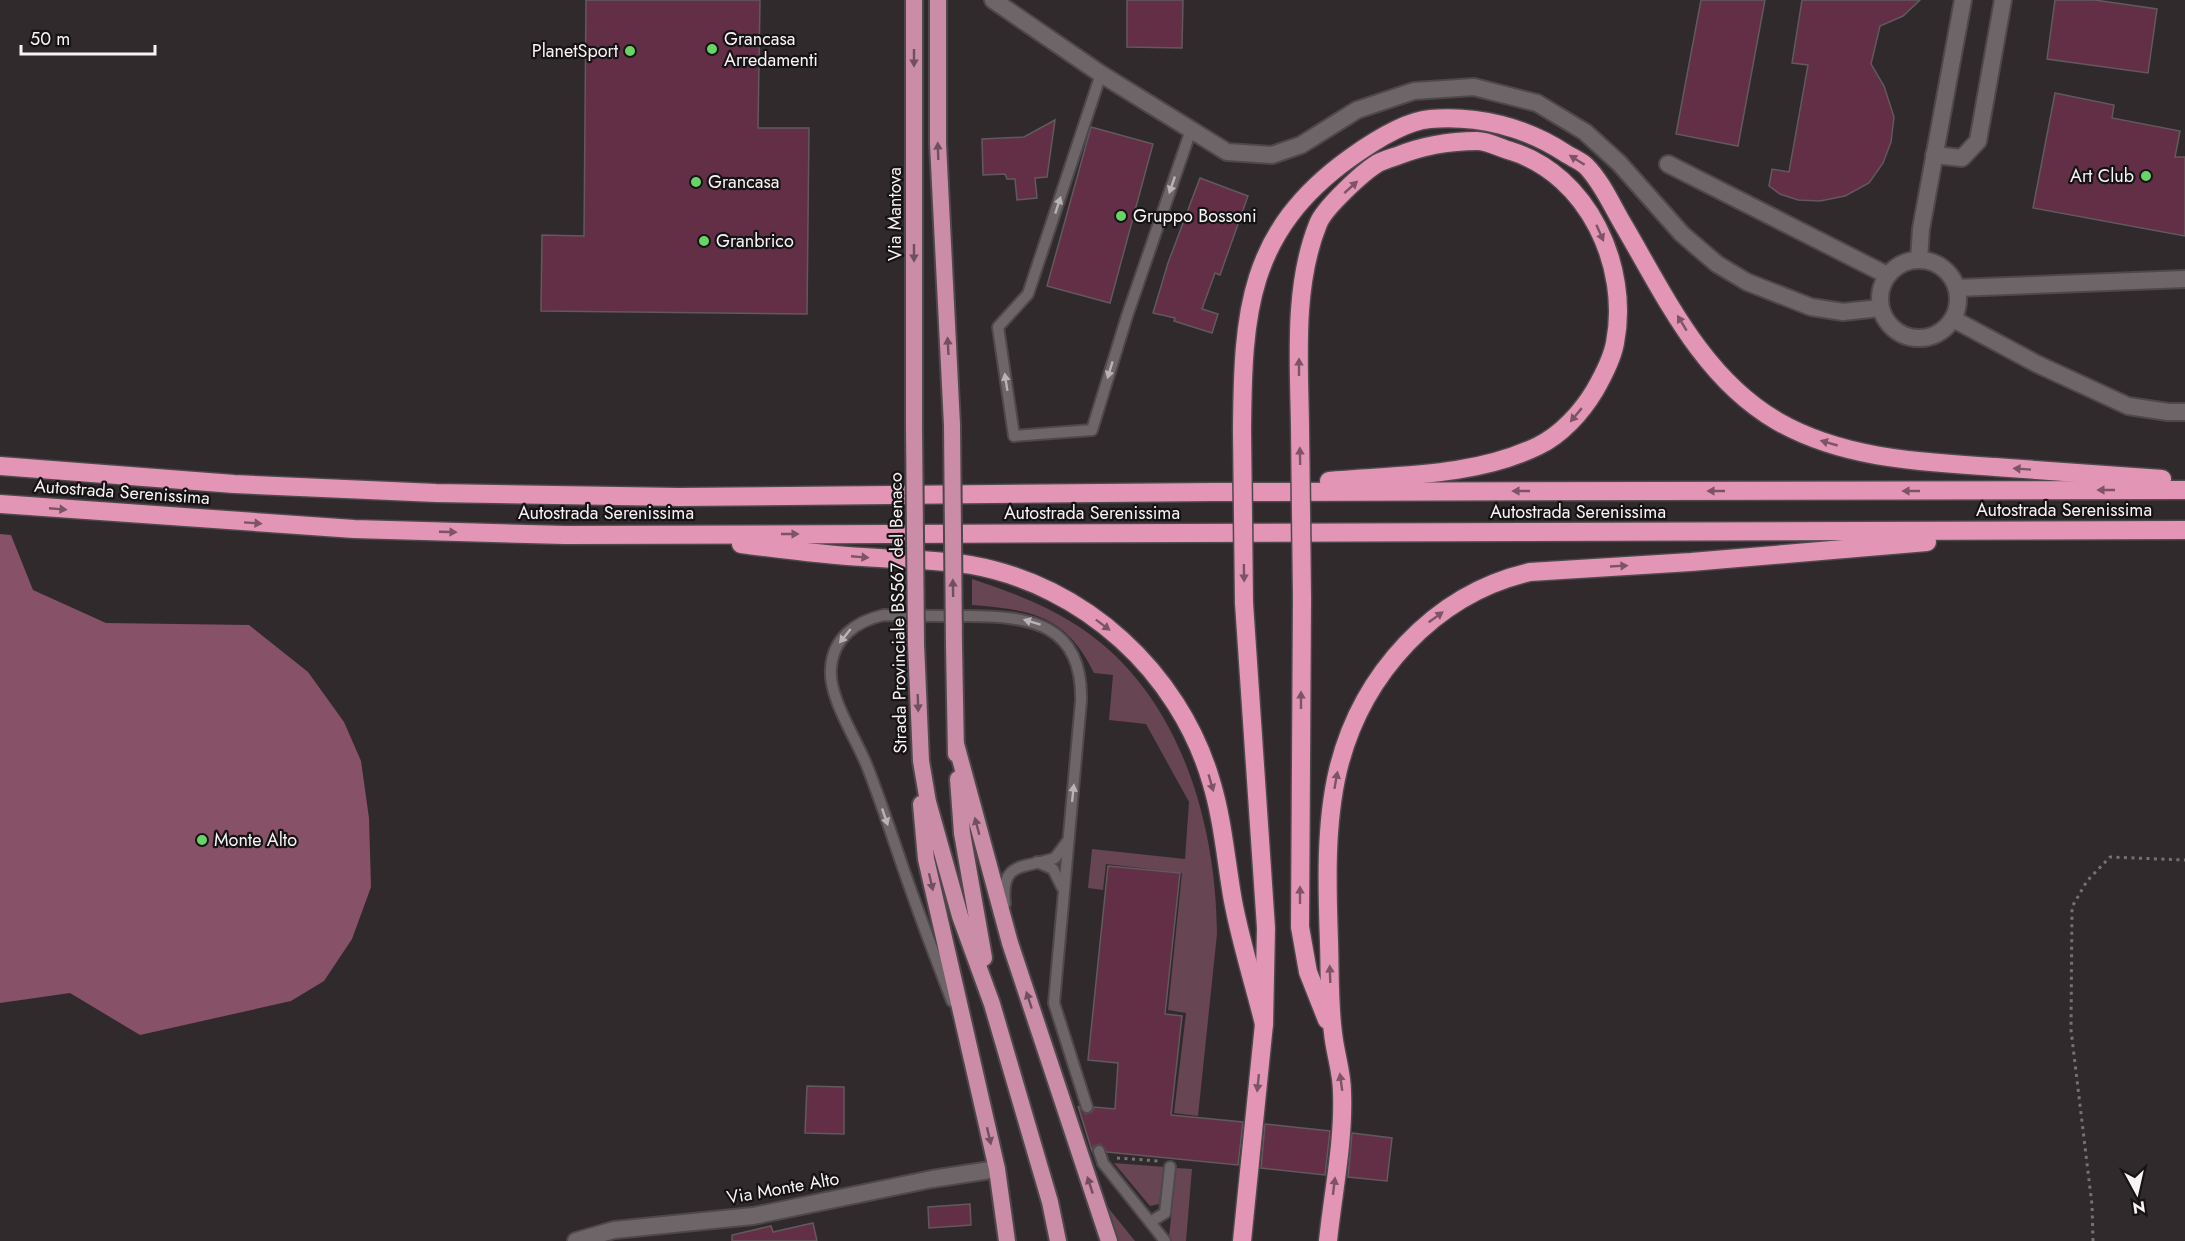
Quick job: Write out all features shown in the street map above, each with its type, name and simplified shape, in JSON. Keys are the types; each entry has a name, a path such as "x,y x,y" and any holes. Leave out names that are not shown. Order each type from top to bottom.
{"highway":[{"name":"Via Mantova","path":"914,0 914,427"},
{"name":"Strada Provinciale BS567 del Benaco","path":"938,0 938,144 952,425 956,744 962,833 992,1004"},
{"path":"1242,1241 1264,1024 1266,928 1244,603 1243,350 1252,292 1266,251 1290,213 1321,179 1377,139 1427,119 1486,120 1540,137 1586,166 1692,342 1743,398 1778,422 1817,440 1868,454 1925,462 2185,481"},
{"path":"1215,492 1477,467 1509,459 1541,445 1569,424 1589,400 1601,379 1615,346 1618,317 1617,290 1610,257 1598,228 1573,189 1530,157 1479,141 1422,146 1378,163 1345,192 1318,221 1305,263 1299,347 1300,426 1302,598 1301,938 1308,972 1332,1033"},
{"name":"Strada Provinciale BS567 del Benaco","path":"914,427 916,644 921,761 928,802 953,893 992,1004 1050,1202 1058,1241"},
{"name":"Autostrada Serenissima","path":"0,466 234,484 447,493 680,497 1215,492 2185,490"},
{"name":"Autostrada Serenissima","path":"0,504 354,529 656,534 2185,530"},
{"path":"1328,1241 1342,1105 1342,1090 1332,1033 1328,892 1332,811 1338,772 1348,735 1367,696 1387,666 1412,638 1432,619 1479,589 1504,578 1530,572 1691,562 2058,531"},
{"path":"656,534 855,557 970,565 1008,574 1040,586 1081,608 1120,637 1151,669 1175,700 1212,781 1234,903 1264,1024"},
{"path":"956,744 1011,943 1109,1241"},
{"path":"921,761 926,859 997,1169 1007,1241"}],"street":[{"path":"993,0 1101,74 1227,152 1272,155 1301,145 1357,110 1414,91 1474,87 1538,103 1585,132 1619,163 1682,234 1717,264 1747,282 1811,307 1843,312 1880,308"},
{"path":"1919,260 1921,229 1963,0"},
{"path":"1935,155 1962,158 1978,141 2003,0"},
{"path":"1668,164 1887,275"},
{"path":"1919,260 1943,268 1957,288 1959,299 1953,320 1945,330 1933,337 1919,339 1906,337 1894,331 1885,320 1880,308 1879,296 1887,275 1896,267 1919,260"},
{"path":"1957,288 2185,279"},
{"path":"1953,320 2037,364 2128,406 2185,412"},
{"name":"Via Monte Alto","path":"576,1241 614,1230 753,1216 943,1177 997,1169"}],"lane":[{"path":"1101,74 1028,294 998,327 1014,436 1092,430 1127,316 1191,130"},
{"path":"973,1061 867,765 833,689 830,670 833,654 841,639 860,623 884,615 1012,617 1039,623 1060,637 1074,656 1082,678 1054,1003 1087,1107"},
{"path":"1011,943 1004,900 1006,881 1018,866 1055,858 1062,852 1069,834"},
{"path":"1036,862 1053,869 1059,876 1063,893"},
{"path":"1100,1154 1165,1241"},
{"path":"1150,1222 1165,1213 1170,1165"}],"path":[{"path":"2092,1241 2092,1205 2071,1030 2072,907 2087,881 2110,857 2185,860"},
{"path":"1100,1154 1170,1165"}],"shaded area":[{"path":"0,534 11,535 33,590 106,623 249,625 308,672 344,722 361,761 369,818 371,887 352,939 324,981 291,1001 140,1035 70,993 0,1003"},
{"path":"972,579 1015,594 1055,612 1081,628 1115,655 1143,688 1167,724 1185,763 1199,804 1209,847 1215,891 1217,934 1198,1116 1174,1113 1186,1013 1168,1010 1182,873 1106,864 1103,890 1088,888 1092,849 1185,859 1189,802 1146,724 1109,720 1113,675 1094,673 1072,639 1059,627 1045,619 1030,613 972,605"},
{"path":"1114,1163 1165,1167 1159,1204 1150,1206"},
{"path":"1176,1168 1192,1169 1186,1241 1171,1241 1169,1238"},
{"path":"1101,1199 1135,1241 1114,1241"}],"building":[{"name":"Grancasa","path":"586,0 760,0 758,128 809,128 807,314 541,311 542,235 584,236"},
{"path":"1127,0 1183,0 1182,48 1127,47"},
{"path":"1701,0 1765,0 1738,146 1676,134"},
{"path":"1802,0 1920,0 1903,16 1880,26 1871,64 1884,86 1894,117 1891,142 1883,163 1869,183 1845,196 1820,201 1798,200 1780,194 1769,186 1772,169 1789,172 1808,65 1792,63"},
{"path":"2055,0 2095,0 2157,9 2148,73 2047,59"},
{"path":"2055,93 2114,105 2112,118 2180,131 2175,157 2185,157 2185,236 2033,208"},
{"path":"1055,120 1047,177 1035,178 1037,198 1017,200 1015,179 1007,179 1005,174 983,175 982,139 1024,137"},
{"path":"1091,127 1153,144 1110,303 1047,286"},
{"path":"1200,178 1248,196 1220,275 1215,273 1202,309 1218,314 1212,333 1174,321 1175,318 1153,313 1168,263"},
{"path":"1108,866 1180,873 1165,1014 1182,1016 1171,1115 1243,1122 1238,1165 1107,1152 1100,1144 1094,1146 1092,1151 1078,1106 1086,1114 1092,1112 1094,1107 1115,1109 1118,1063 1088,1060"},
{"path":"807,1086 844,1087 844,1134 805,1133"},
{"path":"1265,1124 1330,1131 1325,1175 1261,1168"},
{"path":"1352,1133 1392,1138 1387,1181 1348,1177"},
{"path":"970,1204 971,1225 929,1228 928,1207"},
{"path":"813,1223 817,1241 732,1241 732,1235 771,1226 773,1232"}],"place":[{"name":"Grancasa Arredamenti","path":"712,49"},
{"name":"PlanetSport","path":"630,51"},
{"name":"Art Club","path":"2146,176"},
{"name":"Grancasa","path":"696,182"},
{"name":"Gruppo Bossoni","path":"1121,216"},
{"name":"Granbrico","path":"704,241"},
{"name":"Monte Alto","path":"202,840"}]}
